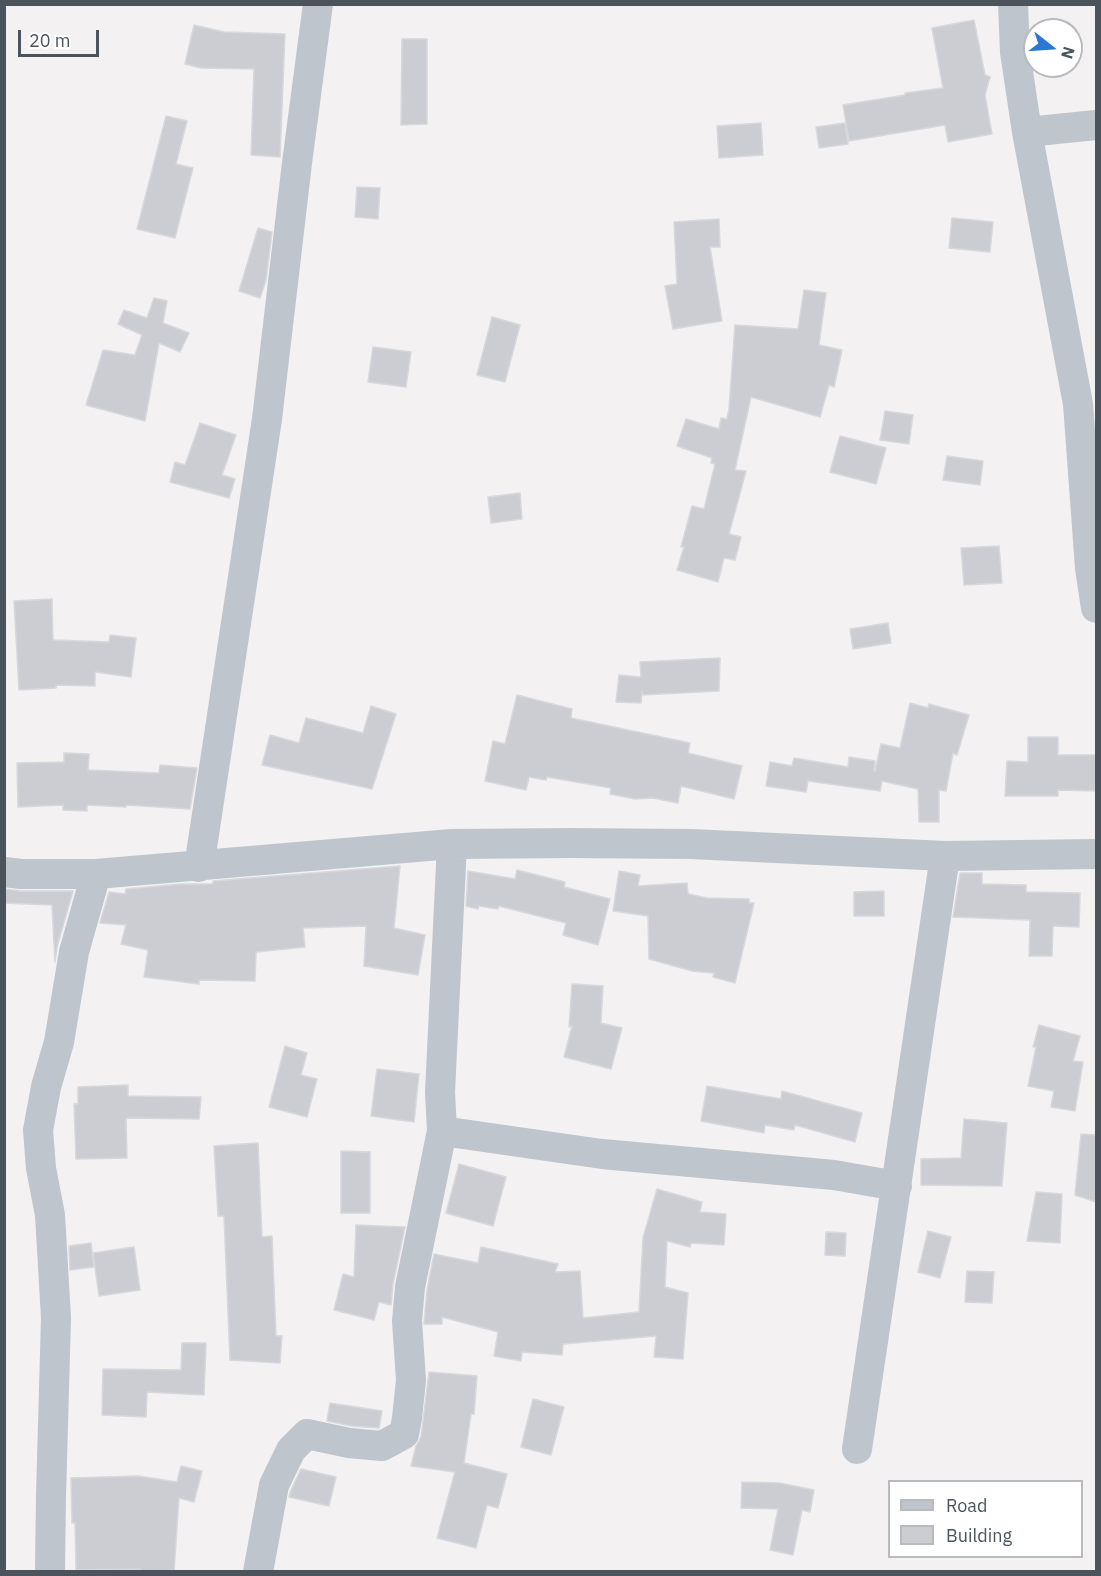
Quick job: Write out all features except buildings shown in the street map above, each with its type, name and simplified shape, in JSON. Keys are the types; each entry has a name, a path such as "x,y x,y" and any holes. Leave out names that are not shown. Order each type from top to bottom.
{"street":[{"path":"199,867 267,419 318,4"},
{"path":"1013,4 1014,52 1078,404 1090,568 1096,608"},
{"path":"1027,132 1096,125"},
{"path":"258,1572 274,1485 291,1449 307,1434 349,1443 382,1446 404,1434 411,1380 407,1321 410,1287 442,1131 440,1092 452,844"},
{"path":"4,872 96,874 452,844 691,844 945,856 1096,854"},
{"path":"858,1449 945,856"},
{"path":"50,1572 56,1318 50,1215 41,1168 38,1130 46,1087 59,1042 74,952 96,874"},
{"path":"442,1131 602,1154 834,1175 897,1186"}]}
